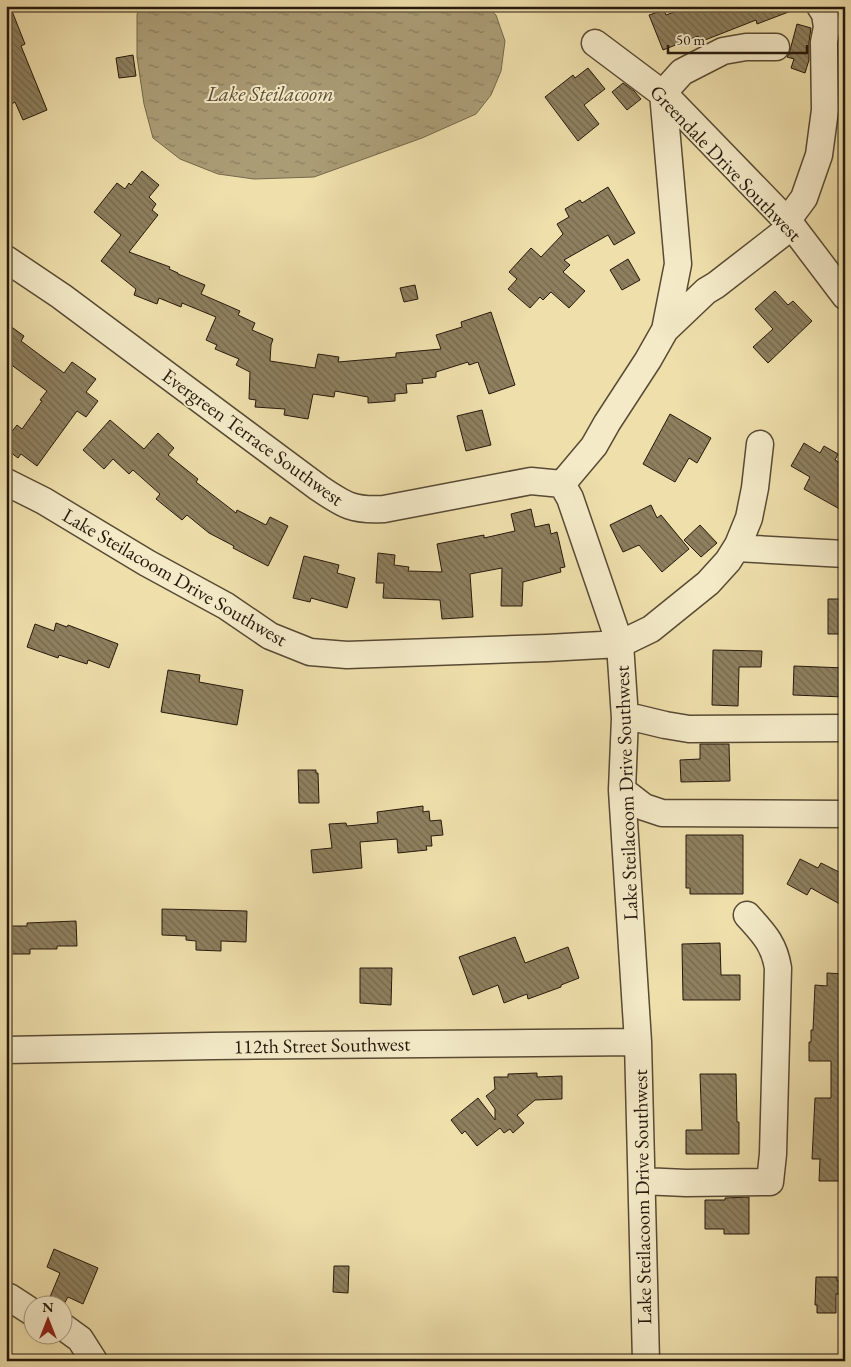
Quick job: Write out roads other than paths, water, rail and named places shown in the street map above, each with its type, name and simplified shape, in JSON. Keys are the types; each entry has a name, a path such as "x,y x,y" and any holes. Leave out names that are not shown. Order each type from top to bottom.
{"street":[{"path":"760,444 755,488 748,518 736,548 728,561 708,583 651,629 620,644 570,498 562,484 594,446 665,330 706,291 716,285 790,223 804,198 819,154 826,110 824,42 827,27 825,14 820,6"},
{"name":"Greendale Drive Southwest","path":"595,43 662,94 790,223 845,296"},
{"path":"665,330 678,264 662,94 682,72 724,51 746,47 776,47"},
{"name":"Evergreen Terrace Southwest","path":"6,259 61,296 319,488 336,500 353,508 365,510 384,509 531,481 562,484"},
{"path":"678,264 716,285"},
{"name":"Lake Steilacoom Drive Southwest","path":"6,482 44,501 147,563 226,606 270,636 310,652 347,655 620,644 626,718 622,790 638,1042 646,1361"},
{"path":"736,548 845,554"},
{"path":"626,718 636,718 689,729 845,728"},
{"path":"622,790 644,807 662,813 845,814"},
{"path":"642,1181 686,1183 770,1182 773,1154 778,968 776,954 770,941 747,915"},
{"name":"112th Street Southwest","path":"6,1050 202,1046 638,1042"},
{"path":"9,1297 22,1305"},
{"path":"72,1333 80,1339 94,1361"}],"water":[{"name":"Lake Steilacoom","path":"139,6 485,6 496,15 505,41 501,71 491,95 476,114 422,138 314,177 254,179 218,174 180,159 153,138 144,104 137,57 137,15"}]}
